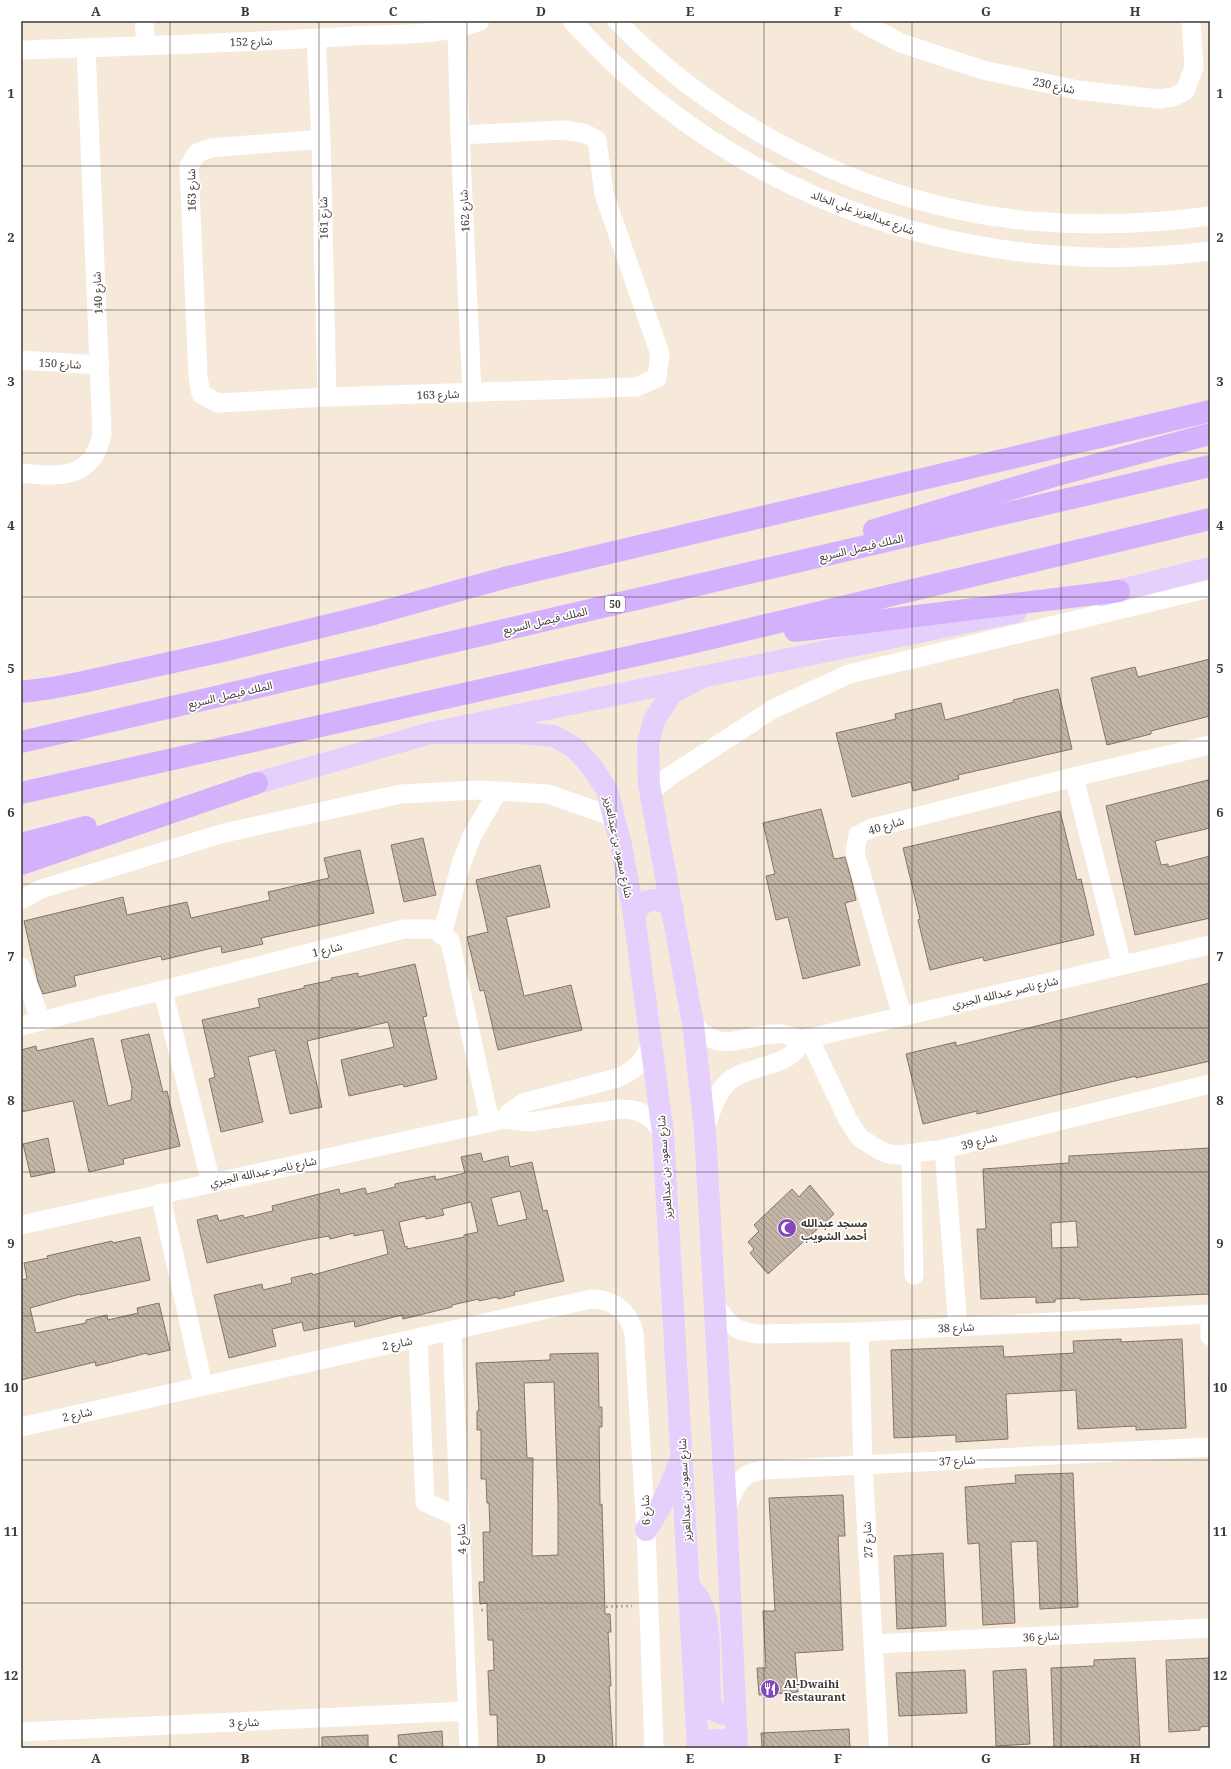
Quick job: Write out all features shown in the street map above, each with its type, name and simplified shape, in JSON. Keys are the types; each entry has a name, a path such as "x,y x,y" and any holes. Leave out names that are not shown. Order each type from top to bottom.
{"highway":[{"path":"21,692 83,682 224,651 374,614 504,578 1210,411"},
{"path":"782,565 849,537 1054,476 1210,434"},
{"name":"الملك فيصل السريع","path":"21,742 1210,466"},
{"path":"21,793 687,644 1210,519"},
{"path":"687,644 1119,591"},
{"path":"21,844 256,783"},
{"path":"21,864 256,783"}],"main road":[{"path":"256,783 431,733 546,708 700,678 1119,591 1210,568"},
{"path":"700,678 672,693 654,720 648,744 650,792 673,909 693,1024 705,1131 726,1509 737,1748"},
{"name":"شارع سعود بن عبدالعزيز","path":"431,733 520,733 554,736 575,748 592,766 607,790 634,915 663,1133 699,1748"},
{"path":"634,915 642,904 655,899 662,900 673,909"},
{"path":"646,1530 664,1501 682,1455"},
{"path":"690,1586 706,1613 710,1705 713,1709 722,1714 735,1714"},
{"path":"699,1748 710,1741 724,1740 737,1748"}],"street":[{"path":"144,21 146,45"},
{"name":"شارع 152","path":"21,50 316,39 457,29 480,21"},
{"name":"شارع عبدالعزيز علي الخالد","path":"572,21 616,66 645,92 678,118 711,141 784,182 861,213 927,235 987,248 1026,254 1091,258 1167,255 1210,251"},
{"path":"617,21 654,56 682,79 740,120 771,138 822,164 901,194 966,210 1031,221 1123,222 1210,216"},
{"name":"شارع 230","path":"861,22 901,43 983,70 1078,90 1158,99 1173,97 1185,91 1194,67 1192,21"},
{"name":"شارع 162","path":"457,29 460,135 472,392"},
{"name":"شارع 161","path":"316,39 321,139 327,397"},
{"name":"شارع 140","path":"21,473 46,476 66,475 79,469 91,460 100,444 102,434 86,48"},
{"name":"شارع 163","path":"321,139 211,148 196,153 189,166 198,376 201,394 218,403 327,397 636,387 657,378 660,354 604,194 597,140 584,133 562,130 460,135"},
{"name":"شارع 150","path":"21,360 100,365"},
{"path":"650,792 670,776 774,709 848,674 1210,588"},
{"name":"شارع 40","path":"902,1016 855,853 858,835 872,828 1074,777 1210,746"},
{"path":"1074,777 1122,965"},
{"path":"21,900 41,889 231,832 401,794 478,790 548,794 614,817"},
{"path":"498,791 472,836 461,864 442,935 450,941 498,1120"},
{"name":"شارع 1","path":"21,1026 404,929 435,929 442,935"},
{"name":"شارع ناصر عبدالله الجبري","path":"693,1024 707,1037 723,1042 731,1042 774,1034 805,1039 1210,945"},
{"path":"21,967 41,1022"},
{"path":"164,991 211,1183"},
{"path":"705,1131 713,1108 727,1084 739,1074 789,1057 798,1050 805,1039"},
{"name":"شارع 39","path":"805,1039 848,1120 860,1138 879,1150 895,1154 911,1154 944,1149 1210,1084"},
{"name":"شارع ناصر عبدالله الجبري","path":"498,1120 523,1103 627,1074 642,1061 652,1042"},
{"name":"شارع ناصر عبدالله الجبري","path":"21,1225 160,1193 498,1120 529,1122 621,1109 632,1109 642,1112 650,1117 663,1133"},
{"path":"944,1149 958,1327"},
{"path":"911,1154 914,1275"},
{"path":"160,1193 203,1386"},
{"name":"شارع 2","path":"21,1427 591,1299"},
{"name":"شارع 6","path":"591,1299 606,1300 619,1307 625,1312 632,1325 646,1530 654,1748"},
{"name":"شارع 38","path":"715,1305 727,1322 736,1329 746,1333 759,1334 859,1332 1210,1314 1210,1336"},
{"name":"شارع 4","path":"452,1331 469,1748"},
{"name":"شارع 27","path":"859,1332 863,1465 879,1748"},
{"path":"418,1339 425,1502 460,1518"},
{"name":"شارع 37","path":"726,1509 736,1487 744,1476 752,1472 1210,1447"},
{"name":"شارع 36","path":"873,1644 1210,1628"},
{"name":"شارع 3","path":"21,1732 467,1711"}],"path":[{"path":"463,1611 648,1606"}],"building":[{"path":"1210,659 1210,716 1151,731 1151,734 1107,745 1091,678 1135,667 1138,677"},
{"path":"1058,689 1072,749 958,775 959,779 913,791 911,782 852,797 836,733 896,719 895,714 941,703 945,720 1014,702 1013,700"},
{"path":"1208,780 1210,789 1210,828 1155,841 1161,865 1168,864 1168,867 1210,856 1210,918 1135,935 1106,806"},
{"path":"821,809 834,859 845,857 852,882 856,900 845,903 860,965 803,979 788,917 776,920 766,876 775,874 763,823"},
{"path":"1060,811 1077,880 1081,879 1094,935 984,961 983,957 930,970 918,920 920,919 903,848"},
{"path":"423,838 436,895 404,902 391,845"},
{"path":"360,850 374,913 261,938 263,944 222,953 221,946 162,960 161,956 74,976 76,986 43,994 38,982 24,921 123,897 127,915 187,902 191,918 270,900 268,892 329,878 324,858"},
{"path":"540,865 550,907 506,917 524,996 571,985 582,1030 498,1050 484,990 480,991 467,937 488,932 476,880"},
{"path":"415,964 427,1016 423,1017 437,1079 404,1087 403,1084 349,1096 341,1060 394,1047 388,1022 307,1041 322,1107 290,1114 275,1050 248,1057 263,1122 221,1132 209,1079 215,1077 202,1020 260,1007 258,999 332,980 331,978 358,973 358,977"},
{"path":"1210,983 1210,1061 1136,1078 1136,1076 977,1114 977,1111 923,1124 906,1054 956,1042 956,1046"},
{"path":"149,1034 163,1092 167,1091 180,1146 123,1159 124,1164 89,1172 73,1101 21,1112 21,1050 36,1046 37,1051 93,1038 108,1106 131,1100 132,1088 121,1040"},
{"path":"48,1138 55,1172 31,1177 23,1144"},
{"path":"1210,1148 1210,1294 1080,1300 1080,1298 1055,1299 1055,1302 1036,1303 1036,1297 981,1299 977,1229 986,1229 983,1169 1069,1163 1069,1156","holes":["1076,1221 1078,1247 1052,1248 1051,1223"]},
{"path":"481,1153 483,1162 508,1156 510,1167 532,1162 543,1211 547,1210 564,1281 514,1292 515,1295 498,1299 497,1297 479,1301 479,1299 403,1319 402,1315 355,1327 354,1321 304,1331 302,1322 272,1329 276,1346 229,1358 214,1295 262,1284 263,1290 292,1283 291,1278 312,1273 313,1275 388,1254 383,1230 354,1236 354,1233 330,1239 329,1236 306,1240 207,1263 197,1220 217,1215 219,1221 243,1215 244,1218 273,1211 272,1206 339,1189 340,1194 365,1188 367,1194 395,1187 395,1184 414,1180 435,1176 436,1180 465,1173 461,1157","holes":["520,1191 527,1219 498,1226 491,1198","471,1202 478,1232 464,1235 464,1237 407,1249 407,1246 405,1247 399,1222 425,1216 426,1219 444,1215 442,1209"]},
{"name":"مسجد عبدالله أحمد الشويب","path":"810,1185 834,1214 768,1274 750,1253 754,1249 748,1242 759,1231 754,1225 792,1189 799,1197"},
{"path":"140,1237 150,1280 80,1294 30,1308 36,1333 86,1323 86,1320 107,1315 108,1320 138,1313 137,1308 159,1303 170,1350 148,1355 147,1353 96,1366 95,1362 21,1380 21,1280 27,1279 24,1263 48,1258 47,1256 112,1241 113,1243"},
{"path":"1121,1339 1121,1342 1182,1339 1186,1428 1136,1430 1136,1426 1078,1429 1076,1390 1006,1394 1008,1439 956,1442 956,1435 894,1438 891,1350 1003,1346 1004,1357 1074,1353 1073,1341"},
{"path":"598,1353 599,1407 602,1407 602,1427 599,1427 600,1505 602,1504 605,1614 610,1614 611,1632 608,1632 611,1686 609,1686 613,1748 498,1748 497,1715 490,1715 488,1671 494,1670 493,1640 488,1640 487,1603 480,1604 479,1582 484,1582 483,1532 490,1532 489,1503 487,1503 486,1479 481,1479 481,1430 477,1430 477,1411 479,1411 476,1363 550,1360 550,1354","holes":["554,1382 558,1501 558,1555 532,1556 533,1458 527,1458 524,1383"]},
{"path":"1073,1473 1078,1607 1040,1609 1037,1541 1011,1542 1015,1623 983,1625 979,1543 968,1544 965,1487 1016,1483 1015,1475"},
{"path":"843,1495 845,1536 838,1536 843,1650 795,1653 798,1692 759,1695 757,1668 766,1668 763,1611 775,1611 769,1498"},
{"path":"943,1553 946,1626 897,1629 894,1556"},
{"path":"1135,1658 1140,1748 1098,1748 1098,1746 1054,1748 1051,1668 1094,1666 1094,1660"},
{"path":"1210,1658 1210,1726 1200,1727 1200,1730 1169,1732 1166,1660"},
{"path":"1026,1669 1030,1744 996,1746 993,1671"},
{"path":"965,1670 967,1713 899,1716 896,1673"},
{"path":"849,1729 850,1748 762,1748 761,1733"},
{"path":"442,1731 443,1748 399,1748 398,1735"},
{"path":"368,1735 368,1748 322,1748 322,1737"}],"place":[{"name":"مسجد عبدالله أحمد الشويب","path":"787,1228"},
{"name":"Al-Dwaihi Restaurant","path":"770,1689"}]}
